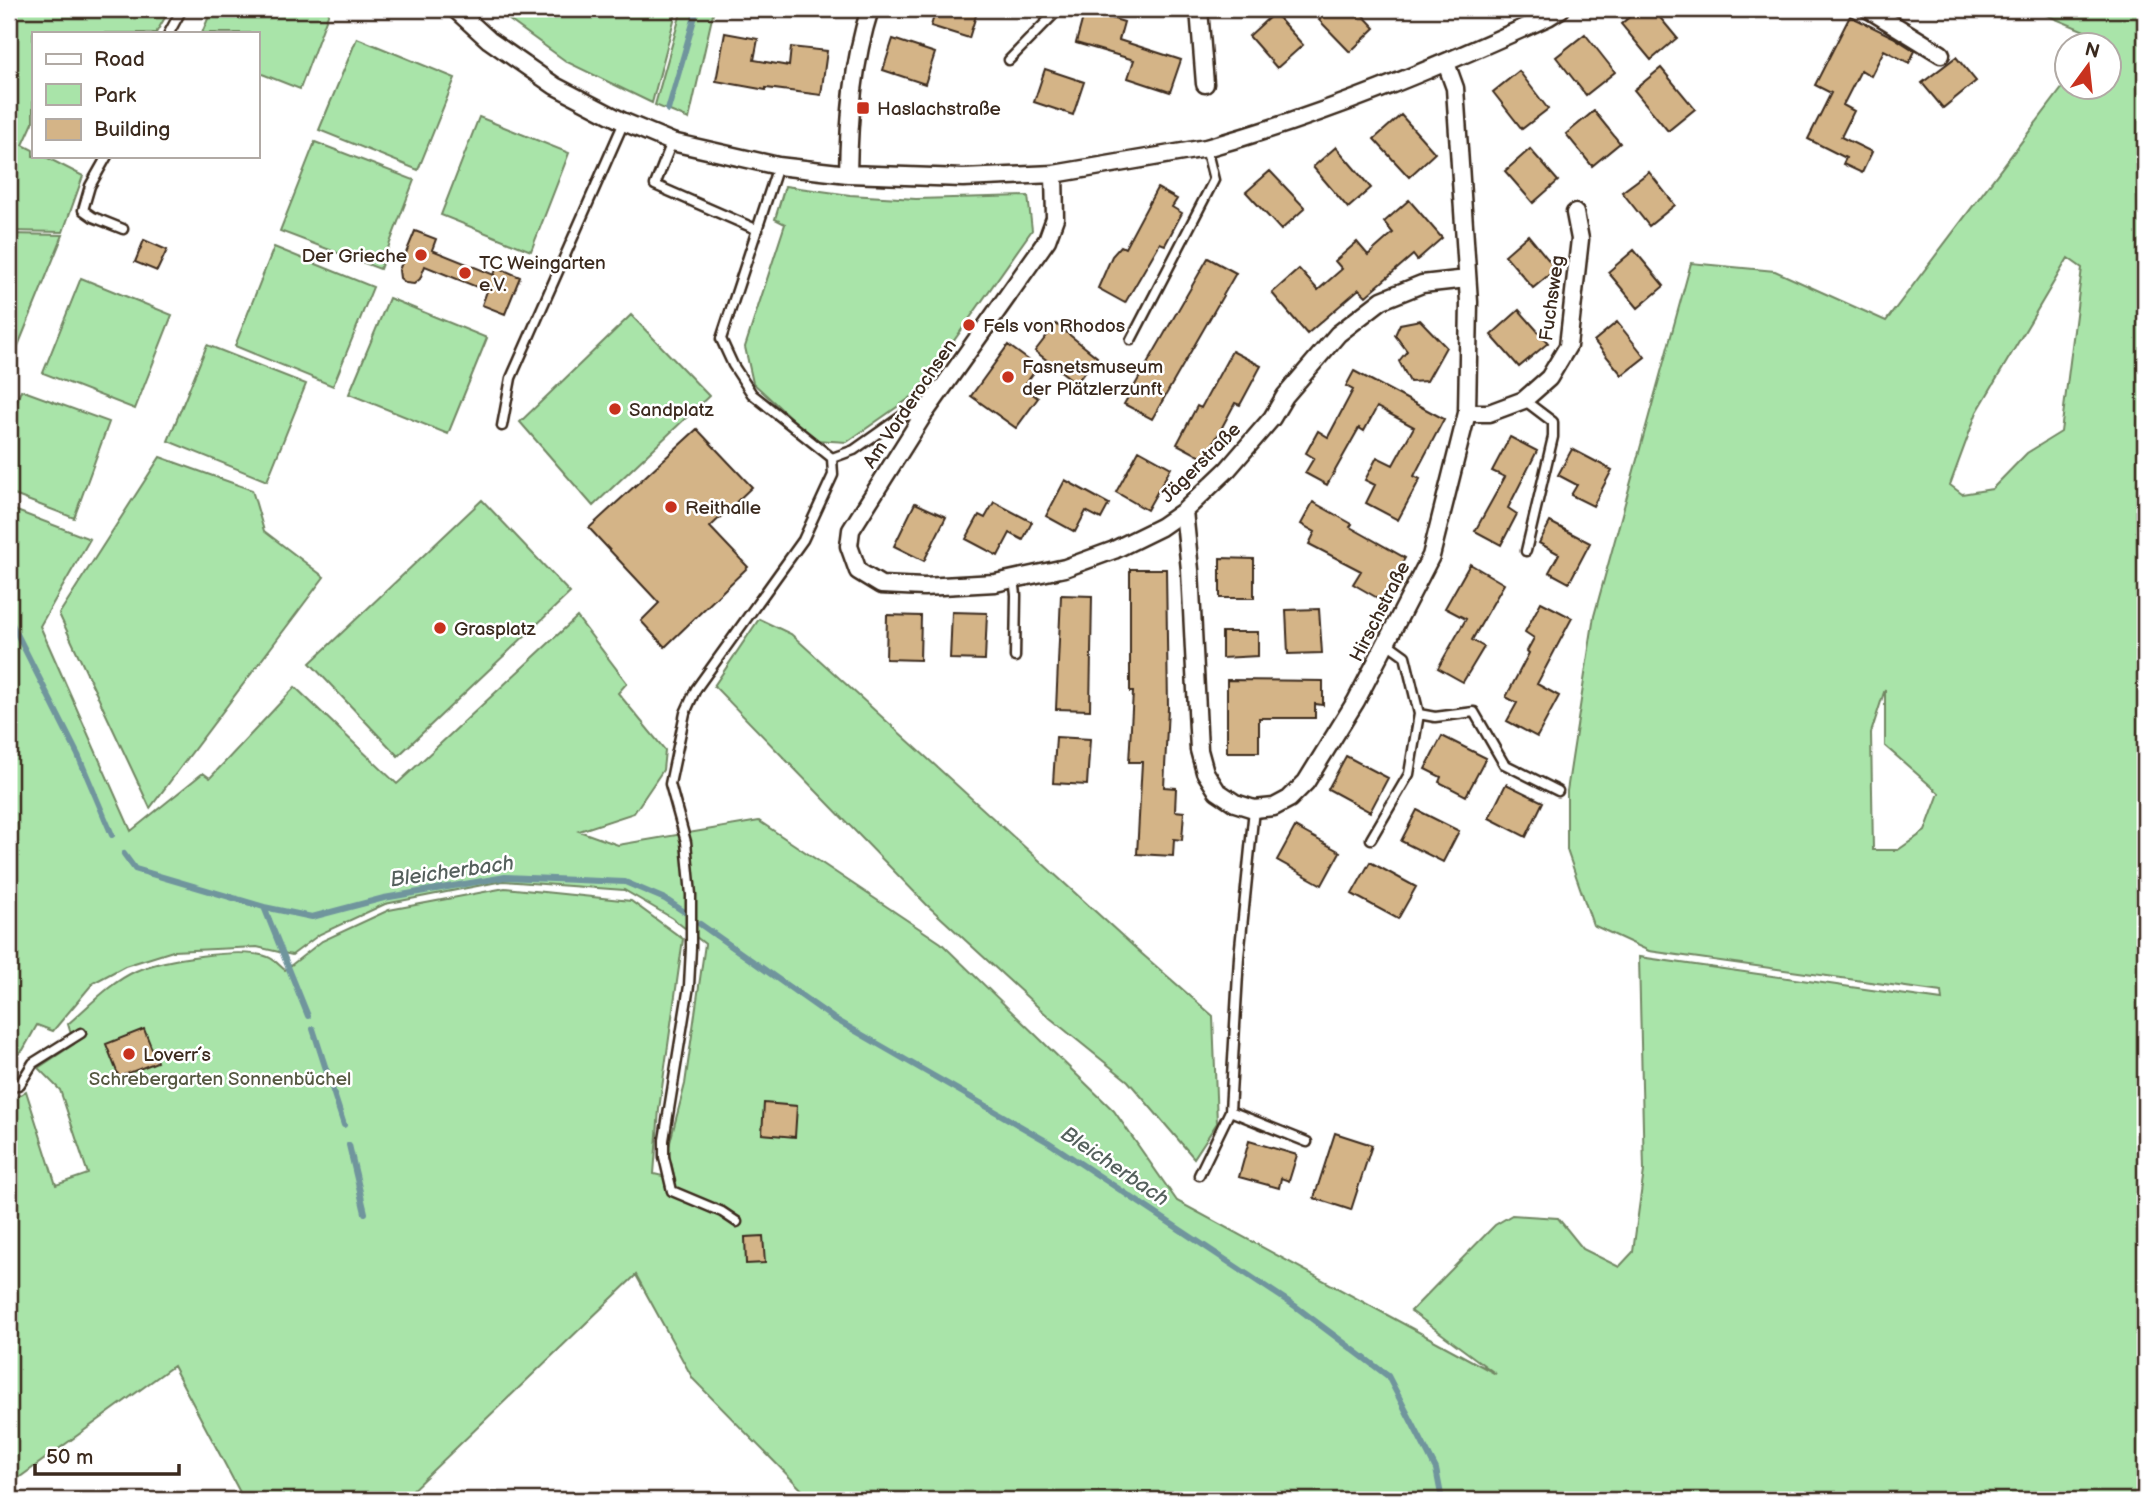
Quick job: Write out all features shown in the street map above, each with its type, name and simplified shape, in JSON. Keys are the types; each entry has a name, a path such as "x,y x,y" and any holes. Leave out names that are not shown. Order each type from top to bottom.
{"street":[{"path":"455,9 489,40 555,86 624,122 672,142 778,166 848,174 963,178 1054,174 1206,148 1336,107 1446,63 1561,9"},
{"path":"848,174 852,95 860,44 870,9"},
{"path":"1199,9 1205,84"},
{"path":"1868,9 1941,54"},
{"name":"Hirschstraße","path":"1254,809 1273,807 1289,799 1306,782 1356,701 1431,556 1467,413 1469,302 1455,88 1446,63"},
{"name":"Am Vorderochsen","path":"849,546 851,530 924,414 1048,240 1055,218 1054,174"},
{"name":"Fuchsweg","path":"1467,413 1489,413 1524,400 1549,378 1568,346 1580,239 1575,213"},
{"name":"Jägerstraße","path":"849,546 858,571 881,585 924,587 995,583 1065,568 1114,550 1161,527 1184,511 1228,469 1338,334 1382,300 1422,284 1467,279"},
{"path":"1184,511 1190,570 1199,750 1205,772 1217,791 1235,803 1254,809"}],"lane":[{"path":"170,32 183,9"},
{"path":"1009,60 1059,9"},
{"path":"502,426 511,378 624,122"},
{"path":"672,142 655,185 758,230"},
{"path":"1131,340 1214,180 1206,148"},
{"path":"106,158 90,186 83,210 123,229"},
{"path":"737,1222 722,1212 672,1191 664,1157 664,1140 690,986 691,948 691,895 686,842 670,784 685,713 696,689 803,540 834,475 832,458 752,394 733,365 721,339 778,166"},
{"path":"1524,400 1553,422 1553,437 1526,551"},
{"path":"832,458 854,450 902,415 924,414"},
{"path":"1014,578 1015,657"},
{"path":"1371,839 1409,774 1419,714 1405,656 1387,643"},
{"path":"1419,714 1435,718 1474,712 1504,764 1558,791"},
{"path":"1199,1175 1230,1111 1238,957 1254,809"},
{"path":"9,1089 20,1084 33,1063 81,1033"},
{"path":"1230,1111 1307,1142"}],"green space":[{"path":"9,9 170,9 157,32 32,32 32,125 23,145 32,150 32,158 48,158 83,176 63,232 9,231"},
{"path":"212,9 330,9 300,89 259,73 259,32 202,32"},
{"path":"494,9 677,9 652,103 567,62"},
{"path":"682,9 714,9 689,119 655,105"},
{"name":"Schrebergarten Sonnenbüchel","path":"2032,9 2145,9 2145,1500 812,1500 693,1379 636,1275 402,1500 244,1500 173,1366 9,1485 9,1102 26,1091 56,1185 88,1174 60,1090 38,1068 74,1044 68,1024 109,988 136,971 148,967 221,954 256,954 270,958 285,970 322,941 389,910 505,888 631,901 683,939 659,1109 654,1174 675,1179 668,1150 685,1084 705,944 672,918 624,890 503,881 385,904 320,934 292,955 257,947 173,951 125,966 93,983 53,1031 37,1025 23,1050 9,1060 9,508 90,539 40,626 131,831 203,773 210,778 295,687 397,784 577,617 627,683 618,693 665,750 663,770 634,813 579,831 618,845 759,821 941,943 1114,1111 1177,1201 1496,1374 1411,1311 1495,1225 1512,1215 1558,1218 1583,1249 1619,1267 1633,1252 1644,1171 1639,957 1942,1000 1941,992 1649,951 1593,925 1567,850 1567,791 1594,616 1691,263 1775,271 1886,321 2052,102 2122,102 2122,32 2087,32","holes":["2068,258 2082,268 2061,432 2027,453 1992,489 1962,494 1950,485 1977,412","1885,689 1885,746 1939,793 1925,831 1898,850 1873,850 1871,733"]},
{"path":"357,38 455,78 418,170 319,130"},
{"path":"479,117 569,153 531,251 441,215"},
{"path":"315,142 414,180 380,269 280,231"},
{"path":"785,186 850,195 916,199 1028,196 1032,230 917,393 847,442 815,440 753,383 745,347 785,224 775,219"},
{"path":"9,234 63,235 9,368"},
{"path":"274,247 373,287 333,386 235,346"},
{"path":"81,278 172,315 135,409 43,373"},
{"path":"389,298 487,338 448,434 349,394"},
{"name":"Sandplatz","path":"631,315 709,396 593,506 520,422"},
{"path":"207,345 306,384 267,481 168,441"},
{"path":"21,390 109,422 74,518 9,493 9,424"},
{"path":"160,457 252,490 264,531 324,577 150,808 59,614"},
{"name":"Grasplatz","path":"482,500 570,593 398,756 310,663"},
{"path":"759,619 791,634 1213,1016 1217,1123 1194,1158 1128,1081 1050,1018 927,905 714,686"}],"building":[{"path":"936,9 978,9 969,38 931,26"},
{"path":"1330,9 1357,9 1375,28 1350,52 1319,20"},
{"path":"1639,9 1653,9 1677,38 1651,60 1621,24"},
{"path":"1085,10 1124,22 1119,40 1181,60 1170,92 1128,78 1134,60 1076,43"},
{"path":"1274,13 1303,45 1277,68 1249,36"},
{"path":"1850,16 1915,51 1909,63 1884,50 1871,76 1861,70 1843,105 1854,111 1841,137 1872,152 1862,173 1843,164 1846,158 1808,139 1831,93 1815,85"},
{"path":"725,33 758,39 754,60 789,66 791,47 827,51 821,95 766,90 716,81"},
{"path":"1585,34 1615,72 1586,95 1556,57"},
{"path":"893,39 935,53 925,84 883,70"},
{"path":"1956,57 1976,81 1943,108 1922,83"},
{"path":"1661,68 1695,109 1668,131 1634,90"},
{"path":"1045,69 1084,82 1073,115 1034,102"},
{"path":"1519,71 1548,109 1522,129 1493,92"},
{"path":"1594,111 1620,143 1592,166 1566,134"},
{"path":"1401,115 1435,153 1409,177 1374,139"},
{"path":"1336,147 1371,188 1348,208 1313,167"},
{"path":"1530,149 1558,181 1533,203 1505,171"},
{"path":"1270,171 1305,208 1281,230 1246,192"},
{"path":"1649,172 1675,205 1649,226 1622,192"},
{"path":"1157,188 1177,199 1172,207 1182,213 1165,245 1160,243 1125,303 1098,288 1112,256 1121,246 1125,248"},
{"path":"1409,200 1442,238 1417,260 1413,255 1366,296 1359,289 1307,334 1272,293 1299,269 1318,290 1342,269 1335,261 1357,242 1368,255 1393,233 1384,222"},
{"name":"TC Weingarten e.V.","path":"415,231 436,239 432,250 494,275 497,267 520,277 505,314 482,305 487,291 425,266 420,279 414,284 406,283 400,278 399,270"},
{"path":"1528,235 1556,269 1533,288 1505,255"},
{"path":"144,240 167,250 157,271 135,262"},
{"path":"1634,250 1664,286 1638,308 1608,272"},
{"path":"1208,258 1236,273 1152,419 1124,404"},
{"path":"1519,310 1548,343 1519,367 1491,335"},
{"path":"1420,320 1446,347 1427,381 1410,382 1399,361 1407,351 1395,335 1400,324"},
{"path":"1617,322 1645,357 1622,375 1594,341"},
{"path":"1056,324 1097,357 1076,383 1035,351"},
{"name":"Fasnetsmuseum der Plätzlerzunft","path":"1008,345 1038,367 1023,387 1038,398 1016,428 971,396"},
{"path":"1232,351 1261,366 1240,405 1235,403 1205,459 1177,444 1197,406 1201,408"},
{"path":"1354,371 1444,419 1414,476 1420,479 1398,520 1366,503 1375,485 1365,480 1377,457 1393,465 1414,427 1377,407 1364,431 1359,428 1327,485 1305,473 1314,458 1306,453 1318,431 1328,437 1353,390 1346,386"},
{"name":"Reithalle","path":"697,429 752,487 710,527 748,567 665,647 641,621 659,603 589,528"},
{"path":"1510,437 1537,451 1508,508 1517,514 1501,545 1475,531 1505,477 1492,471"},
{"path":"1572,449 1612,470 1593,506 1571,495 1577,485 1558,475"},
{"path":"1139,450 1171,468 1147,510 1116,492"},
{"path":"1065,480 1109,504 1101,519 1086,511 1075,532 1046,516"},
{"path":"994,502 1032,522 1023,540 1010,533 998,556 966,539 979,515 985,518"},
{"path":"1313,502 1352,524 1350,527 1405,558 1381,600 1353,584 1361,571 1309,544 1315,532 1301,524"},
{"path":"915,503 946,517 924,561 894,546"},
{"path":"1550,522 1590,543 1569,583 1549,572 1559,554 1539,543"},
{"path":"1220,558 1254,559 1254,598 1220,598"},
{"path":"1470,564 1504,584 1472,640 1484,647 1463,682 1438,668 1466,619 1445,608"},
{"path":"1130,569 1166,569 1168,708 1164,787 1176,788 1175,811 1184,812 1182,840 1174,839 1173,856 1137,854 1142,762 1129,762 1133,692 1130,692"},
{"path":"1061,595 1092,596 1090,710 1056,709"},
{"path":"1541,602 1572,618 1537,684 1559,696 1537,737 1507,721 1517,703 1506,697 1529,653 1527,651 1534,638 1525,632"},
{"path":"1319,609 1322,653 1288,654 1286,610"},
{"path":"952,612 987,613 985,660 950,659"},
{"path":"887,615 921,616 920,660 886,659"},
{"path":"1222,632 1258,632 1258,656 1222,658"},
{"path":"1227,680 1323,681 1323,705 1315,704 1315,718 1259,718 1259,752 1227,752"},
{"path":"1442,736 1486,758 1466,796 1439,782 1441,777 1425,769"},
{"path":"1056,737 1090,739 1087,785 1053,783"},
{"path":"1346,756 1388,778 1370,812 1328,789"},
{"path":"1506,784 1543,802 1526,837 1489,818"},
{"path":"1417,810 1459,831 1443,862 1401,841"},
{"path":"1295,827 1340,852 1322,885 1277,860"},
{"path":"1370,862 1416,887 1398,919 1352,894"},
{"path":"144,1029 157,1062 119,1077 106,1044"},
{"path":"764,1103 797,1106 795,1137 762,1134"},
{"path":"1335,1133 1372,1145 1351,1210 1314,1198"},
{"path":"1249,1141 1297,1155 1289,1181 1281,1178 1279,1188 1239,1177"},
{"path":"763,1236 765,1263 746,1264 745,1237"}],"waterway":[{"path":"668,110 697,9"},
{"name":"Bleicherbach","path":"9,618 78,755 112,835"},
{"name":"Bleicherbach","path":"124,854 135,869 264,907 308,1016"},
{"name":"Bleicherbach","path":"264,907 312,917 384,898 505,877 625,882 665,899 683,911"},
{"name":"Bleicherbach","path":"700,924 833,1018 1048,1142 1295,1306 1388,1376 1436,1469 1442,1500"},
{"name":"Bleicherbach","path":"313,1029 344,1125"},
{"name":"Bleicherbach","path":"349,1145 365,1213"}],"place":[{"name":"Haslachstraße","path":"863,108"},
{"name":"Der Grieche","path":"421,255"},
{"name":"TC Weingarten e.V.","path":"465,273"},
{"name":"Fels von Rhodos","path":"969,325"},
{"name":"Fasnetsmuseum der Plätzlerzunft","path":"1008,377"},
{"name":"Sandplatz","path":"615,409"},
{"name":"Reithalle","path":"671,507"},
{"name":"Grasplatz","path":"440,628"},
{"name":"Loverr´s","path":"129,1054"}]}
